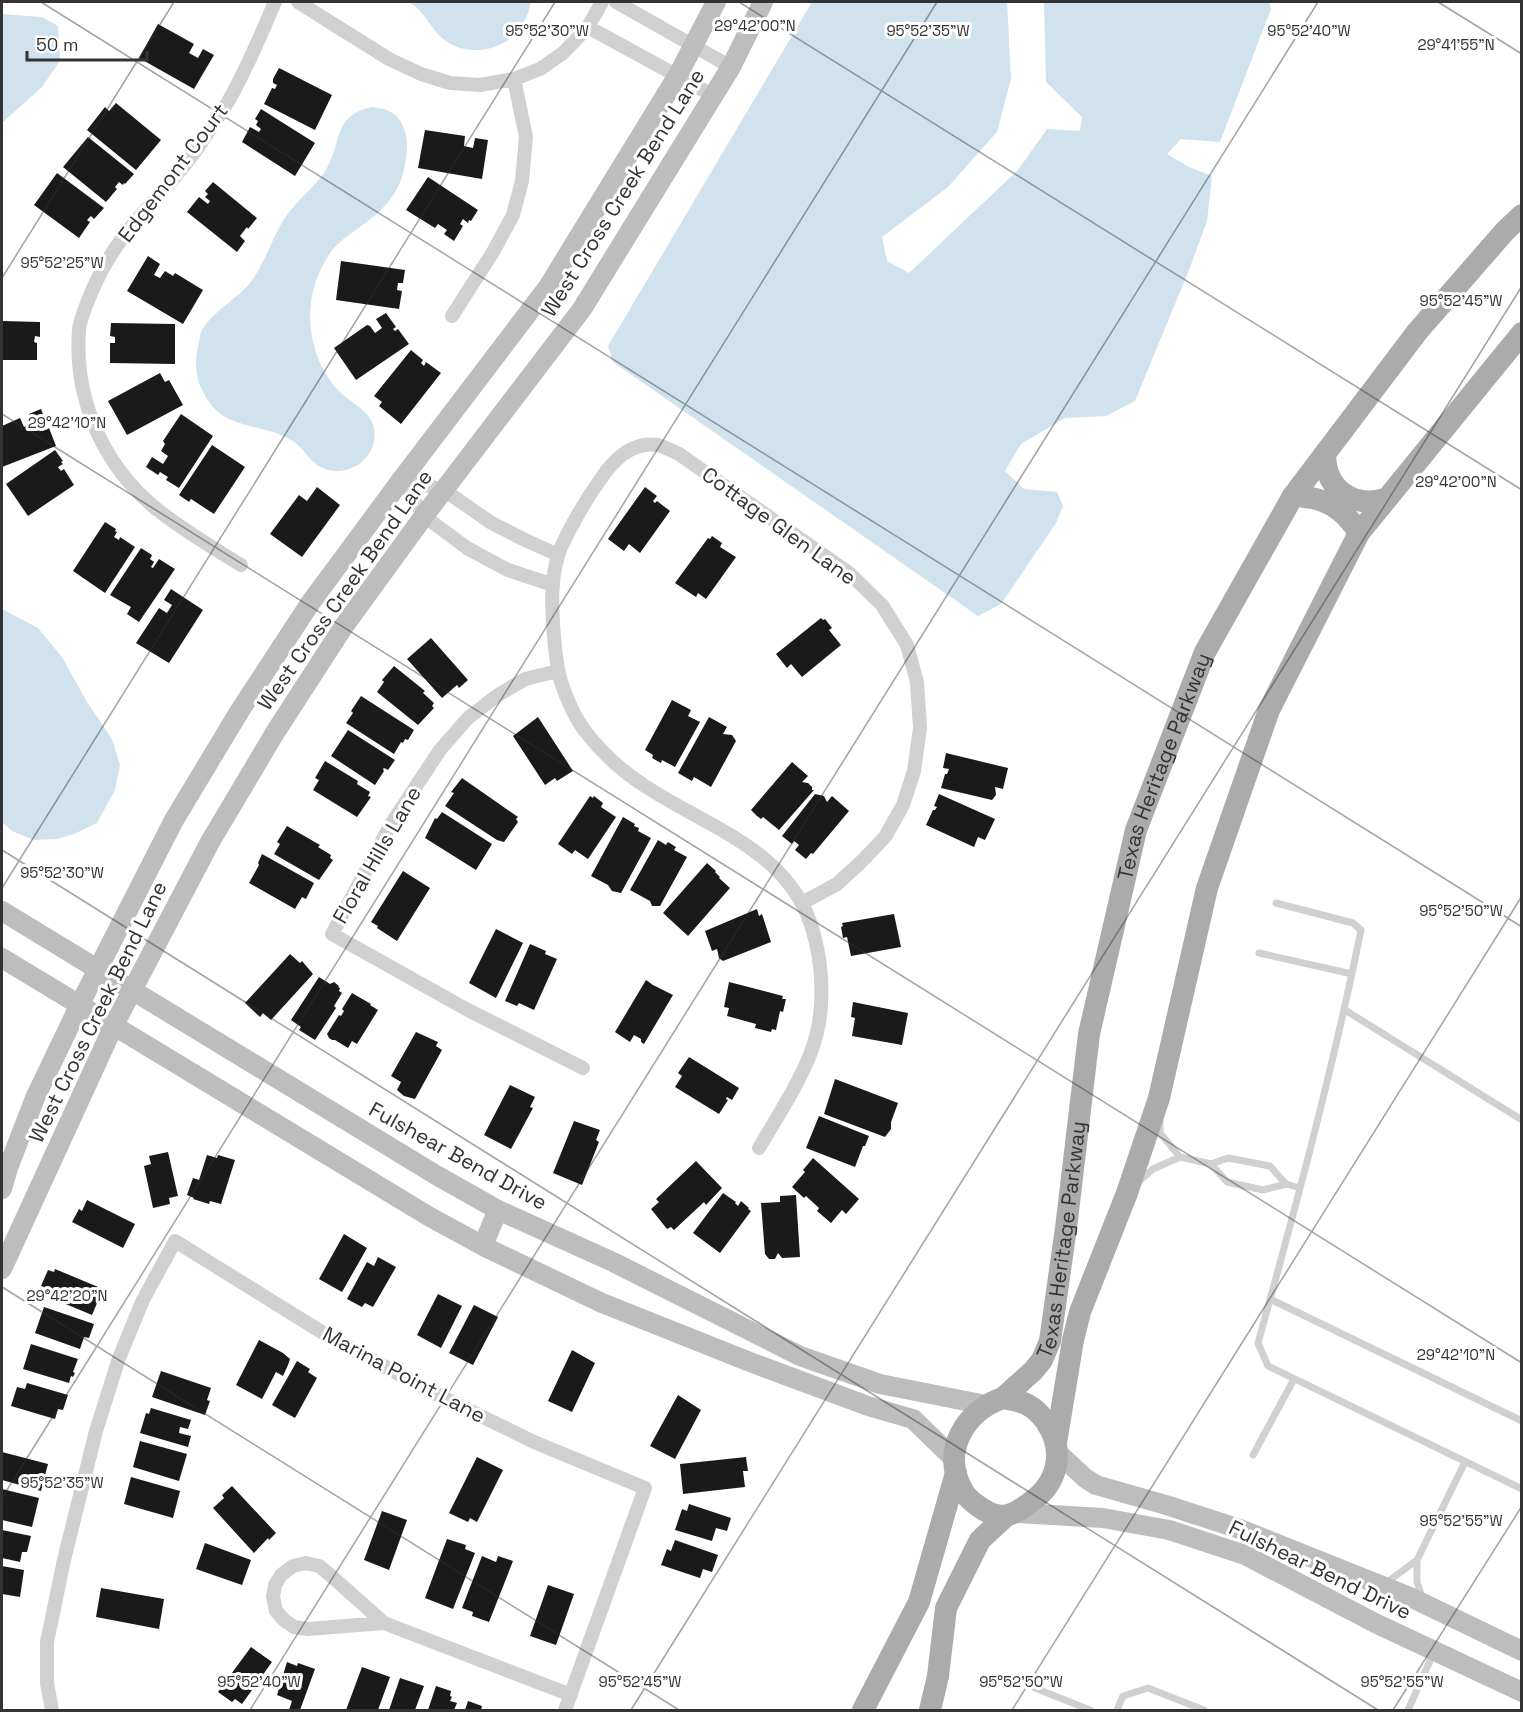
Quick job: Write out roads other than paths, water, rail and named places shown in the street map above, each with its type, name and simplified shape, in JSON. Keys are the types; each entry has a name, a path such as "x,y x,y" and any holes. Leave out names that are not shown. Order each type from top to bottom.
{"main road":[{"name":"West Cross Creek Bend Lane","path":"2,1189 35,1098 97,969 174,820 238,712 311,602 548,287 678,75 716,2"},
{"name":"West Cross Creek Bend Lane","path":"2,1269 114,1025 210,842 276,731 344,626 444,489 582,309 714,96 763,2"},
{"name":"Texas Heritage Parkway","path":"995,1402 1042,1360 1050,1341 1089,1034 1136,830 1205,652 1293,496 1417,332 1521,215"},
{"name":"Texas Heritage Parkway","path":"1057,1447 1072,1340 1080,1312 1127,1193 1159,1098 1207,888 1269,710 1359,533 1521,333"},
{"path":"1325,455 1327,471 1341,492 1358,501 1385,500"},
{"path":"1293,496 1315,498 1334,507 1353,523 1359,533"},
{"name":"Fulshear Bend Drive","path":"2,911 416,1163 498,1210 613,1262 800,1356 880,1384 995,1402"},
{"path":"2,958 430,1217 483,1245 602,1303 750,1362 868,1406 913,1419 955,1466 964,1494 971,1501 991,1513 1011,1515"},
{"path":"483,1245 498,1210"},
{"path":"863,1710 919,1602 963,1429 967,1422 995,1402 1020,1400 1031,1406 1051,1430 1057,1447 1056,1466 1052,1480 1036,1499 1011,1515 980,1540 946,1608 938,1676 930,1710"},
{"name":"Fulshear Bend Drive","path":"1057,1447 1085,1478 1096,1485 1240,1528 1382,1586 1521,1651"},
{"name":"Fulshear Bend Drive","path":"1011,1515 1103,1518 1169,1530 1245,1556 1376,1623 1521,1692"}],"street":[{"name":"Edgemont Court","path":"241,565 154,507 127,480 104,448 86,406 80,369 79,328 105,264 126,232 198,148 229,99 275,2"},
{"path":"298,2 389,58 421,74 450,83 480,85 514,79 540,69 563,53 588,27 602,2"},
{"path":"616,2 731,67"},
{"path":"588,27 714,96"},
{"path":"452,316 513,215 522,181 526,137 514,79"},
{"name":"Cottage Glen Lane","path":"558,555 583,505 610,465 628,450 645,444 661,446 679,454 849,573 882,605 907,645 917,682 920,728 914,771 903,805 885,837 837,884 802,903"},
{"path":"402,479 444,489 490,522 558,555 553,585 553,624 558,670 570,702 584,729 612,761 645,786 756,850 783,874 802,903 814,934 821,969 821,1011 812,1050 791,1093 759,1148"},
{"path":"402,479 424,516 466,548 508,570 553,585"},
{"name":"Floral Hills Lane","path":"558,670 525,679 498,695 468,718 440,750 391,824 332,934 466,1009 583,1068"},
{"name":"Marina Point Lane","path":"52,1710 47,1683 47,1642 64,1560 96,1431 119,1358 139,1310 175,1241 327,1336 413,1382 534,1442 645,1488 571,1695"},
{"path":"384,1623 308,1629 294,1627 276,1611 273,1597 275,1585 281,1575 293,1566 306,1563 319,1566 384,1623 571,1695 565,1710"}],"lane":[{"path":"1276,903 1353,923 1361,930 1345,1011 1258,1342 1268,1366 1521,1489"},
{"path":"1259,953 1352,974"},
{"path":"1345,1011 1521,1120"},
{"path":"1159,1098 1160,1133 1180,1157"},
{"path":"1127,1193 1153,1169 1180,1157 1211,1164 1228,1158 1270,1166 1286,1184"},
{"path":"1211,1164 1227,1182 1263,1190 1286,1184 1300,1188"},
{"path":"1270,1299 1521,1421"},
{"path":"1253,1455 1294,1379"},
{"path":"1425,1605 1417,1582 1417,1560 1465,1462"},
{"path":"1382,1586 1417,1560"},
{"path":"1408,1710 1434,1651"},
{"path":"1035,1688 1090,1710"},
{"path":"1117,1710 1123,1696 1148,1688 1204,1710"}],"water":[{"path":"408,2 531,2 521,27 514,35 497,46 476,50 455,46 446,41 420,11"},
{"path":"812,2 1007,2 1011,79 997,132 948,187 882,237 887,261 909,273 1018,170 1047,129 1080,131 1082,117 1046,82 1044,2 1269,2 1271,9 1220,142 1181,139 1167,154 1189,167 1212,176 1207,221 1135,401 1106,416 1065,418 1021,444 1005,471 1024,489 1057,492 1063,506 1056,523 1001,604 978,616 613,362 608,346"},
{"path":"2,14 42,17 58,26 60,61 42,87 2,123"},
{"path":"372,107 393,113 403,125 407,148 403,175 395,192 384,207 332,251 319,273 311,304 312,336 322,366 340,392 369,417 375,433 370,453 364,460 346,470 336,471 317,465 298,445 285,437 234,421 216,410 205,396 199,382 196,369 197,354 201,332 205,325 250,283 287,215 326,170 344,123 359,111"},
{"path":"2,609 38,628 62,657 87,702 112,739 120,765 115,790 97,823 57,839 34,840 12,831 2,822"}]}
